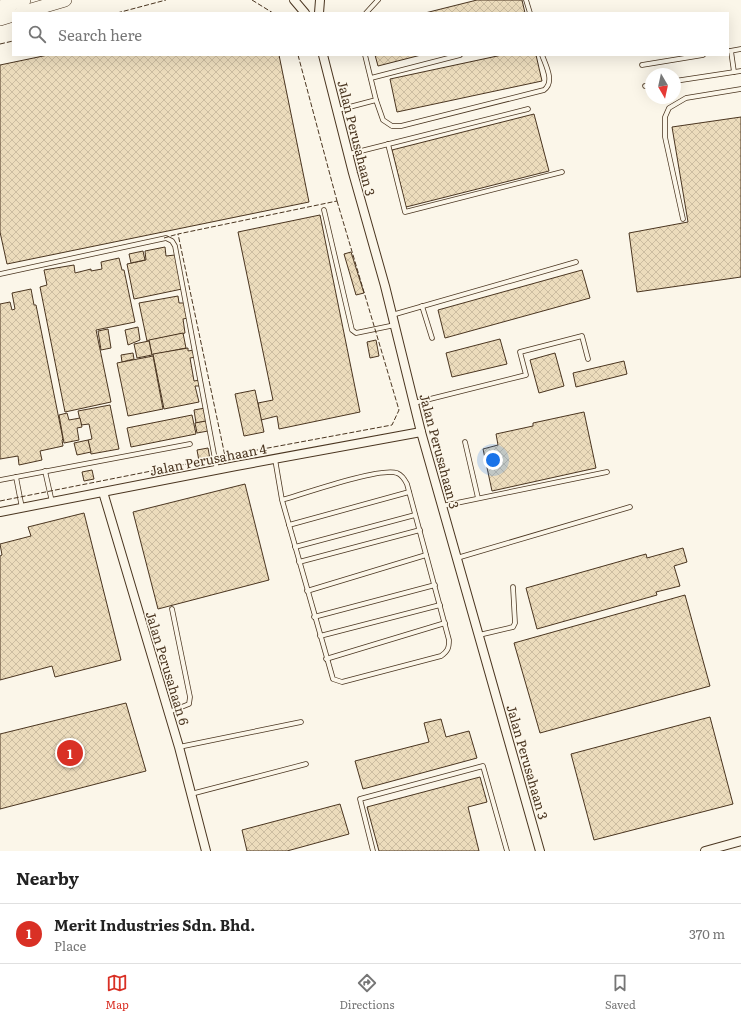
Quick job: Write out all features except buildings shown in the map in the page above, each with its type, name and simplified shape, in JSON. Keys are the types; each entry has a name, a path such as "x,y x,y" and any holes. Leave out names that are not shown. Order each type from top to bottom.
{"main road":[{"path":"0,7 24,0"},
{"path":"24,12 65,0"},
{"path":"0,19 12,15"}],"street":[{"path":"294,0 303,12"},
{"path":"319,12 320,0"},
{"name":"Jalan Perusahaan 3","path":"324,56 348,154 395,325 421,432 540,851"},
{"name":"Jalan Perusahaan 4","path":"0,512 421,432"},
{"name":"Jalan Perusahaan 6","path":"103,492 179,747 206,851"},
{"path":"705,851 741,841"}],"lane":[{"path":"367,12 378,0"},
{"path":"526,0 530,12"},
{"path":"734,72 729,51 741,49"},
{"path":"365,56 376,100 383,120 392,126 401,126 544,90 549,86 550,82 542,56"},
{"path":"371,78 456,56"},
{"path":"642,65 697,56"},
{"path":"681,80 741,71"},
{"path":"683,219 666,137 665,117 669,108 686,98 741,90"},
{"path":"338,110 376,100"},
{"path":"348,154 528,109"},
{"path":"388,144 405,212 562,172"},
{"path":"324,210 352,330 356,333 395,325"},
{"path":"0,274 166,238 172,241 175,246 217,470"},
{"path":"392,315 576,262"},
{"path":"422,306 432,338"},
{"path":"414,403 526,375 520,352 582,336 588,358"},
{"path":"465,442 478,498"},
{"path":"0,480 190,444"},
{"path":"275,459 282,500 314,617 333,679 342,682 441,656 449,648 449,640 435,585 409,492 403,478 396,473 387,472 374,474 282,500"},
{"path":"45,471 52,502"},
{"path":"442,506 607,472"},
{"path":"16,477 22,508"},
{"path":"289,525 409,492"},
{"path":"457,558 630,507"},
{"path":"295,546 415,515"},
{"path":"299,562 420,530"},
{"path":"307,591 426,555"},
{"path":"314,617 435,585"},
{"path":"479,635 513,627 515,623 513,587"},
{"path":"320,636 440,605"},
{"path":"168,712 189,704 190,696 172,609"},
{"path":"326,659 445,623"},
{"path":"179,747 301,722"},
{"path":"191,794 306,764"},
{"path":"373,851 360,799 483,766 507,851"}],"fence":[{"path":"121,12 166,0"},
{"path":"252,0 271,12"},
{"path":"0,44 12,41"},
{"path":"298,56 337,201"},
{"path":"337,201 399,410 392,425 225,456 178,234 337,201"},
{"path":"164,238 178,234"},
{"path":"208,460 225,456"},
{"path":"0,501 202,461"}],"place":[{"name":"Merit Industries Sdn. Bhd.","path":"70,753"}]}
